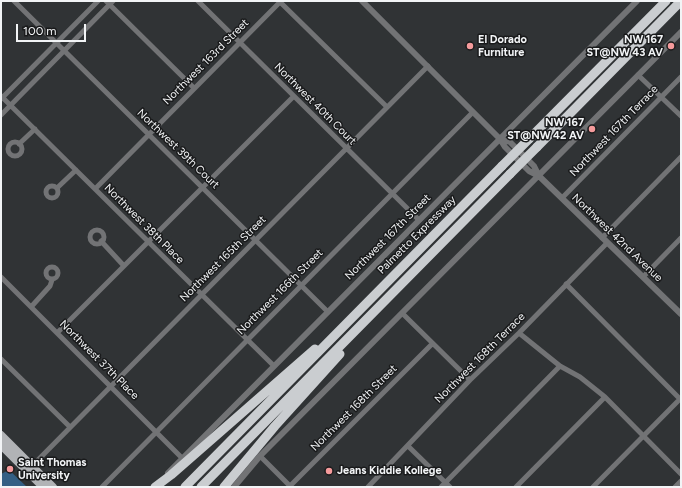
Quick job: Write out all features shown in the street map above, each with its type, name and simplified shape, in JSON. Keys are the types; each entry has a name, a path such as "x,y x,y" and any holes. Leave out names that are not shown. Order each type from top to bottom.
{"highway":[{"path":"653,14 662,1"},
{"name":"Palmetto Expressway","path":"185,487 666,1"},
{"path":"201,487 681,1"},
{"path":"667,15 681,5"},
{"path":"224,487 275,426 343,351 371,315"},
{"path":"155,487 171,476 306,355 338,331"}],"main road":[{"path":"1,435 3,446 43,487"},
{"path":"3,446 32,466 53,487"}],"street":[{"name":"Northwest 39th Court","path":"14,1 328,312"},
{"path":"2,98 98,1"},
{"name":"Northwest 40th Court","path":"198,1 293,97 419,220"},
{"path":"280,1 388,107"},
{"name":"Northwest 163rd Street","path":"95,189 280,1"},
{"name":"Northwest 42nd Avenue","path":"362,1 500,139 510,142 534,166 539,176 681,314"},
{"name":"Northwest 167th Street","path":"155,487 182,458 637,1"},
{"path":"1,115 110,2 194,88"},
{"path":"237,486 260,456 681,32"},
{"name":"Northwest 165th Street","path":"32,466 428,66"},
{"path":"638,75 681,116"},
{"name":"Northwest 167th Terrace","path":"562,198 681,77"},
{"path":"58,333 293,97"},
{"name":"Northwest 38th Place","path":"2,98 274,366"},
{"name":"Northwest 166th Street","path":"102,487 474,112"},
{"path":"20,144 34,129"},
{"path":"602,238 681,157"},
{"path":"57,188 76,170"},
{"path":"643,277 681,238"},
{"path":"101,241 124,266"},
{"name":"Northwest 168th Terrace","path":"368,487 470,380 608,243"},
{"name":"Northwest 37th Place","path":"2,280 58,333 182,458"},
{"path":"31,307 50,286 52,280"},
{"path":"566,284 681,398 593,487"},
{"path":"402,313 470,380"},
{"path":"519,333 560,366 580,377 605,397 681,474"},
{"name":"Northwest 168th Street","path":"290,487 432,344"},
{"path":"1,359 70,427"},
{"path":"441,487 560,366"},
{"path":"516,487 605,397"},
{"path":"408,446 450,487"},
{"path":"260,456 290,487"},
{"path":"675,487 681,481"}],"shaded area":[{"path":"9,470 27,487 1,487 1,474"}],"place":[{"name":"El Dorado Furniture","path":"470,46"},
{"name":"NW 167 ST@NW 43 AV","path":"671,46"},
{"name":"NW 167 ST@NW 42 AV","path":"592,129"},
{"name":"Saint Thomas University","path":"10,469"},
{"name":"Jeans Kiddie Kollege","path":"329,471"}]}
